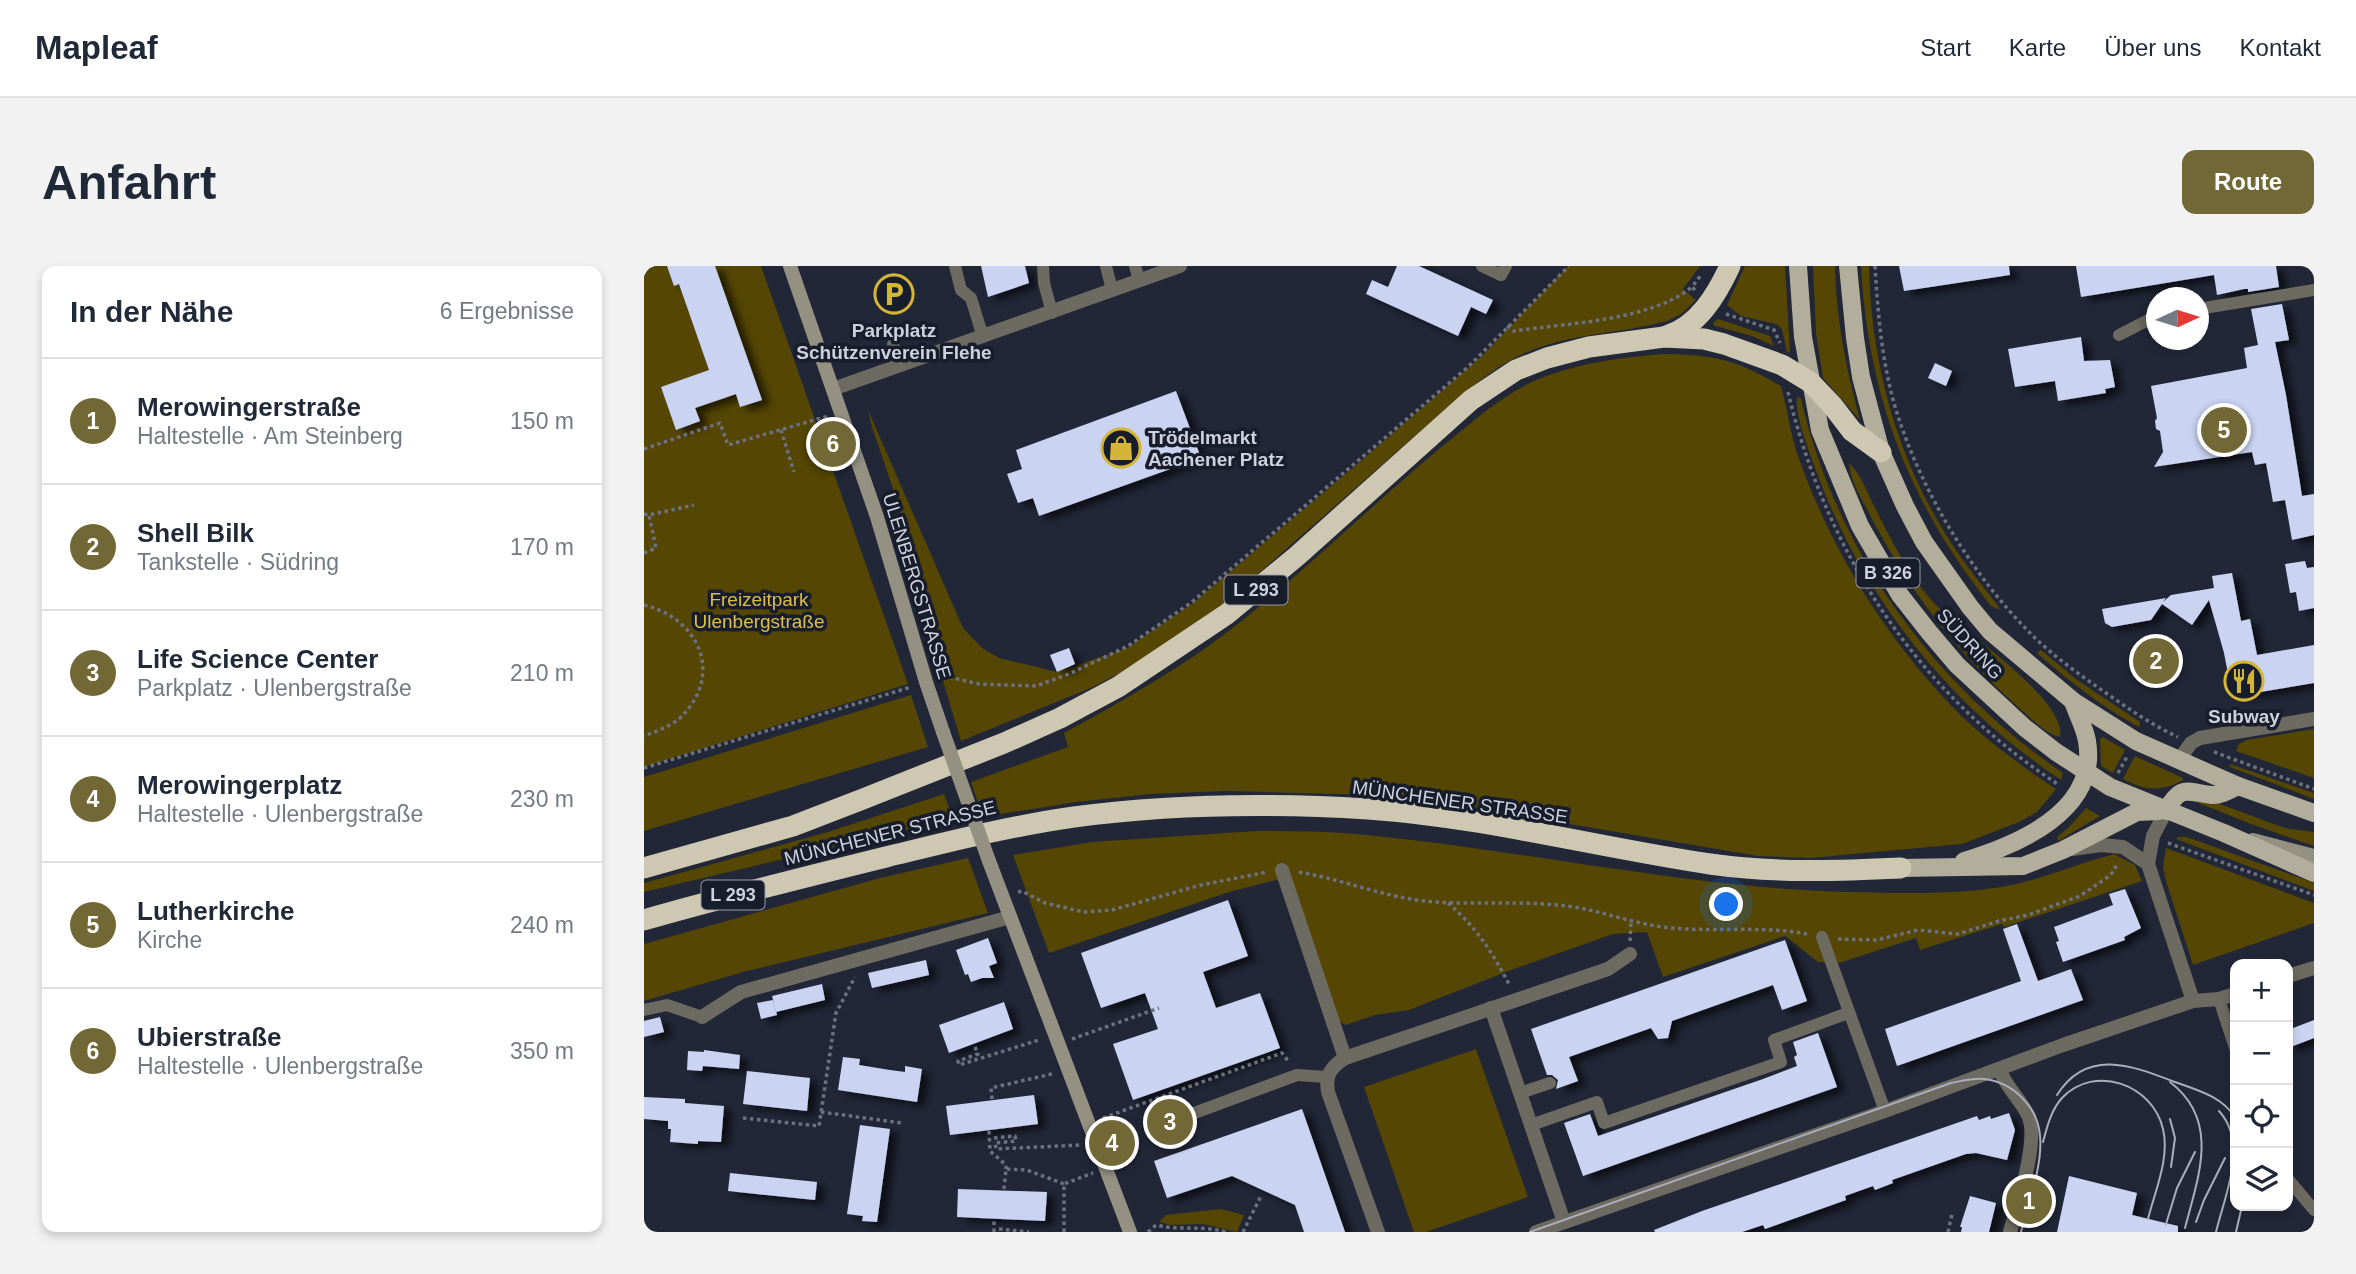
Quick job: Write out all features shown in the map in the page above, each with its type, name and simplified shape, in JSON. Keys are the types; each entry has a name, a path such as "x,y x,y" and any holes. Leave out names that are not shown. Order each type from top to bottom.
{"highway":[{"path":"1664,337 1686,327 1699,316 1719,290 1730,266"},
{"path":"1664,337 1704,339 1737,347 1782,365 1810,383 1852,431 1881,452"},
{"name":"MÜNCHENER STRASSE","path":"644,868 793,826 952,764 1060,718 1118,687 1227,614 1497,380 1528,364 1558,355 1664,337"},
{"name":"MÜNCHENER STRASSE","path":"644,920 737,894 998,830 1075,817 1240,805 1369,809 1448,819 1712,864 1763,869 1901,867"}],"main road":[{"name":"SÜDRING","path":"1798,266 1800,309 1810,383 1821,430 1860,526 1900,595 1957,665 2037,738 2109,787 2224,833"},
{"name":"SÜDRING","path":"1848,266 1854,338 1861,377 1881,452 1924,542 1990,631 2073,701 2136,741 2238,786 2314,813"},
{"path":"2073,701 2087,741 2086,771"},
{"name":"B 326","path":"1951,865 2019,840 2053,821 2075,795 2086,771"},
{"path":"2166,811 2180,792 2196,791 2214,796 2238,786"},
{"name":"B 326","path":"1901,867 2024,866 2063,850 2137,812 2166,811"},
{"name":"B 326","path":"2224,833 2314,873"}],"street":[{"name":"ULENBERGSTRASSE","path":"790,266 877,517 943,732 989,861 1130,1232"},
{"path":"833,388 1052,313 1112,290 1137,273 1180,266"},
{"path":"2178,761 2191,743 2200,738 2314,719"},
{"path":"2166,811 2153,836 2148,864 2193,1001"},
{"path":"2224,833 2314,856"},
{"path":"2063,850 2101,845 2123,847 2148,864"},
{"path":"1282,870 1345,1058"},
{"path":"702,1017 741,992 1010,916"},
{"path":"1378,1232 1328,1092 1326,1077 1329,1071 1345,1058 1608,969 1630,954"},
{"path":"2293,974 2314,968"},
{"path":"1536,1232 1885,1111 2063,1045 2193,1001 2230,996"},
{"path":"1491,1008 1564,1222"},
{"path":"1999,1069 2007,1087 2029,1116 2033,1136 2010,1232"}],"lane":[{"path":"955,266 961,290 971,298 983,337"},
{"path":"1044,266 1044,284 1052,313"},
{"path":"1106,266 1112,290"},
{"path":"1482,266 1501,275 1506,266"},
{"path":"2209,307 2314,290"},
{"path":"2119,335 2146,322"},
{"path":"893,344 898,366"},
{"path":"1822,937 1885,1111"},
{"path":"2219,999 2230,1033"},
{"path":"644,1010 667,1004 702,1017"},
{"path":"1531,1125 1597,1102 1604,1123 1781,1062 1774,1040 1848,1013"},
{"path":"1170,1122 1297,1075 1326,1077"},
{"path":"1520,1093 1550,1083"},
{"path":"2293,1185 2314,1210"}],"path":[{"path":"644,768 926,682 953,678 979,684 1036,686 1069,674 1128,646 1192,602 1468,367 1569,266"},
{"path":"1875,266 1883,354 1896,412 1919,472 1934,501 1993,592 2033,636 2087,680 2148,723 2191,743 2314,789"},
{"path":"1507,326 1514,331 1644,312 1672,302 1692,287"},
{"path":"644,449 720,423 728,445 841,413"},
{"path":"780,430 794,472"},
{"path":"644,553 656,548 647,514 694,505"},
{"path":"644,605 657,608 683,625 699,648 703,666 702,683 697,698 681,717 663,729 644,736"},
{"path":"2109,787 2136,741"},
{"path":"2168,843 2265,880 2314,895"},
{"path":"1003,897 1022,891 1045,903 1084,912 1112,910 1200,885 1282,870 1321,876 1433,902 1532,902 1575,907 1631,922 1664,927 1697,930 1784,930 1845,940 1876,940 1918,930 1958,934 1999,920 2028,915 2080,896 2114,871 2123,847"},
{"path":"1447,902 1477,931 1496,960 1516,1000"},
{"path":"743,1118 819,1126 836,1013 866,957"},
{"path":"975,1047 978,1054 958,1061 959,1065 1159,1008"},
{"path":"1088,1124 1282,1053 1297,1075"},
{"path":"992,1099 991,1088 1068,1070"},
{"path":"821,1112 902,1123"},
{"path":"989,1132 990,1151 1006,1165 1004,1189"},
{"path":"994,1138 1016,1136 1016,1141 995,1143 996,1149 1096,1144"},
{"path":"1006,1169 1027,1170 1064,1184 1105,1168"},
{"path":"1064,1184 1064,1232"},
{"path":"1242,1232 1261,1196"},
{"path":"1948,1232 1952,1214"},
{"path":"994,1220 994,1232"},
{"path":"1149,1232 1156,1225 1226,1232"},
{"path":"999,1229 1029,1232"}],"green space":[{"name":"Freizeitpark Ulenbergstraße","path":"644,266 761,266 908,684 644,767"},
{"path":"1568,266 1700,266 1683,289 1696,300 1681,314 1667,321 1560,341 1507,362 1458,398 1218,609 1133,666 1093,687 961,741 931,641 899,506 868,410 963,628 982,648 999,658 1057,672 1127,648 1193,603 1483,355"},
{"path":"1745,266 1785,266 1790,353 1787,352 1782,329 1776,324 1741,316 1727,305"},
{"path":"1813,266 1835,266 1843,343 1860,420 1823,378 1816,333"},
{"path":"1861,266 1869,266 1875,338 1882,374 1890,409 1915,477 1950,541 2001,610 1991,606 1937,528 1898,446 1873,360 1865,314"},
{"path":"1718,319 1770,336 1774,346 1752,336 1715,326 1713,323"},
{"path":"1663,354 1725,360 1781,386 1795,445 1810,487 1858,584 1899,644 1957,712 1998,747 2056,789 2037,812 2019,822 1962,844 1810,858 1758,856 1470,807 1374,795 1227,791 1151,794 1076,802 983,817 971,782 1068,747 1064,733 1154,682 1218,639 1290,581 1439,449 1505,398 1533,381 1563,370 1605,361"},
{"path":"1797,396 1801,399 1817,456 1839,510 1865,562 1897,610 1932,656 1972,699 2016,738 2063,773 2061,780 1981,717 1946,682 1883,603 1834,515 1803,432"},
{"path":"1849,463 1863,482 1901,557 1925,593 2031,685 2058,722 2060,737 2037,724 1995,685 1935,619 1886,544 1857,491"},
{"path":"2041,650 2077,680 2140,722 2139,727 2074,683 2037,653"},
{"path":"911,695 928,747 644,831 644,777"},
{"path":"2314,729 2314,778 2236,751 2239,744 2247,740"},
{"path":"2103,737 2125,750 2113,773 2101,766 2100,739"},
{"path":"2135,756 2183,780 2168,787 2153,789 2123,779"},
{"path":"2230,764 2314,793 2314,799 2230,767"},
{"path":"944,794 953,819 644,892 644,883 828,832"},
{"path":"2206,799 2285,828 2314,832 2314,846 2196,802"},
{"path":"2086,808 2100,816 2058,841 2057,837"},
{"path":"1256,831 1356,834 1664,876 1787,889 1907,893 1983,890 2031,880 2114,854 2135,865 2142,881 2004,927 2002,924 1920,950 1916,938 1839,963 1818,962 1785,936 1663,977 1647,932 1613,934 1409,1010 1375,1015 1346,1025 1338,1021 1288,877 1229,892 1049,953 1013,855 1092,842"},
{"path":"2187,837 2314,883 2314,891 2176,839"},
{"path":"2166,848 2314,903 2314,923 2193,965 2166,881 2163,867"},
{"path":"968,858 988,913 743,972 644,1001 644,944 880,878"},
{"path":"1476,1049 1528,1197 1426,1232 1414,1232 1364,1087"},
{"path":"1221,1209 1244,1215 1237,1232 1203,1224 1171,1225 1159,1222 1166,1215"}],"building":[{"path":"667,266 715,266 762,400 740,407 736,394 695,408 700,421 676,430 661,387 709,370 679,284 674,286"},
{"path":"981,266 1025,266 1029,283 988,297"},
{"path":"1397,266 1419,266 1493,300 1486,314 1471,307 1458,336 1366,294 1372,280 1388,287"},
{"path":"1899,266 2009,266 2010,275 1904,291"},
{"path":"2076,266 2276,266 2279,287 2248,292 2248,289 2244,289 2217,295 2214,275 2081,297"},
{"path":"2282,304 2289,340 2275,342 2302,496 2314,494 2314,535 2292,540 2285,500 2273,502 2266,463 2255,465 2252,452 2154,467 2163,452 2160,431 2156,429 2157,418 2151,386 2247,368 2244,348 2258,345 2251,309"},
{"path":"2081,337 2084,361 2110,360 2115,387 2105,389 2106,393 2058,401 2055,381 2015,387 2008,349"},
{"path":"1935,363 1952,371 1946,386 1928,378"},
{"path":"1176,391 1201,458 1039,516 1033,498 1018,503 1007,474 1022,469 1016,450"},
{"path":"2305,561 2307,568 2314,567 2314,608 2299,611 2296,592 2290,593 2285,564"},
{"path":"2232,573 2241,621 2250,619 2257,655 2314,645 2314,683 2236,696 2233,683 2230,684 2209,600 2192,625 2162,604 2151,620 2112,627 2105,623 2102,609 2166,598 2163,602 2171,595 2214,588 2212,576"},
{"path":"1069,648 1075,664 1057,672 1050,655"},
{"path":"2125,889 2141,928 2124,937 2125,940 2063,962 2054,927 2113,905 2109,894"},
{"path":"1228,900 1248,956 1203,972 1216,1008 1260,993 1280,1048 1133,1100 1113,1044 1158,1029 1145,993 1101,1008 1081,953"},
{"path":"2017,924 2038,981 2071,969 2083,1000 1897,1066 1885,1029 2021,981 2003,929"},
{"path":"988,938 997,963 989,966 994,978 971,982 968,974 965,975 956,950"},
{"path":"1785,940 1807,1001 1782,1010 1773,985 1672,1021 1668,1038 1658,1039 1651,1028 1569,1057 1578,1081 1556,1089 1558,1080 1547,1075 1531,1029"},
{"path":"926,960 929,975 872,988 868,973"},
{"path":"822,984 825,1000 776,1012 772,996"},
{"path":"773,1000 777,1015 761,1019 757,1003"},
{"path":"1004,1002 1013,1029 949,1053 939,1025"},
{"path":"660,1017 664,1032 644,1037 644,1021"},
{"path":"2314,1020 2314,1038 2293,1046 2293,1028"},
{"path":"1818,1033 1837,1087 1583,1176 1564,1123 1590,1114 1598,1136 1763,1079 1797,1066 1793,1042"},
{"path":"704,1050 740,1055 739,1069 703,1066 702,1071 687,1070 688,1051"},
{"path":"843,1057 860,1059 859,1065 890,1070 905,1072 905,1066 922,1069 917,1102 838,1090"},
{"path":"747,1071 810,1078 807,1111 743,1104"},
{"path":"1034,1095 1038,1124 950,1135 946,1106"},
{"path":"644,1097 685,1099 685,1103 724,1106 721,1142 670,1142 671,1129 668,1129 668,1121 644,1119"},
{"path":"1302,1109 1345,1232 1304,1232 1295,1205 1232,1176 1167,1198 1154,1161"},
{"path":"2009,1113 2015,1130 2007,1160 1976,1153 1966,1154 1892,1180 1893,1183 1875,1190 1873,1186 1845,1196 1846,1200 1765,1229 1763,1225 1742,1232 1654,1230 1977,1116 1979,1120 1990,1116 1991,1119"},
{"path":"860,1125 890,1129 877,1222 862,1221 863,1216 847,1214"},
{"path":"730,1173 817,1182 815,1200 728,1191"},
{"path":"2069,1176 2137,1193 2132,1215 2178,1226 2178,1232 2057,1232"},
{"path":"958,1189 1047,1192 1045,1221 957,1217"},
{"path":"1970,1196 1996,1203 1989,1232 1961,1232 1960,1227"}],"tram line":[{"path":"2057,1095 2069,1080 2082,1070 2112,1064 2159,1076 2208,1095 2230,1111"},
{"path":"1530,1232 1951,1083 1980,1079 1995,1081 2014,1091 2029,1106 2038,1125 2039,1159 2021,1232"},
{"path":"2043,1142 2055,1108 2075,1087 2106,1081 2135,1091 2148,1101 2157,1114 2165,1140 2161,1174 2148,1219"},
{"path":"2170,1082 2186,1097 2196,1114 2201,1132 2199,1170 2185,1228"},
{"path":"2216,1232 2229,1186 2234,1154 2228,1124 2219,1111"},
{"path":"2170,1119 2175,1138 2171,1167"},
{"path":"2166,1224 2177,1188 2195,1152"},
{"path":"2196,1222 2225,1158"},
{"path":"2236,1232 2241,1211"}],"place":[{"name":"Parkplatz Schützenverein Flehe","path":"894,294"},
{"name":"Lutherkirche","path":"2224,430"},
{"name":"Ubierstraße","path":"833,444"},
{"name":"Trödelmarkt Aachener Platz","path":"1121,448"},
{"name":"Shell Bilk","path":"2156,661"},
{"name":"Subway","path":"2244,681"},
{"name":"Life Science Center","path":"1170,1122"},
{"name":"Merowingerplatz","path":"1112,1143"},
{"name":"Merowingerstraße","path":"2029,1201"}]}
